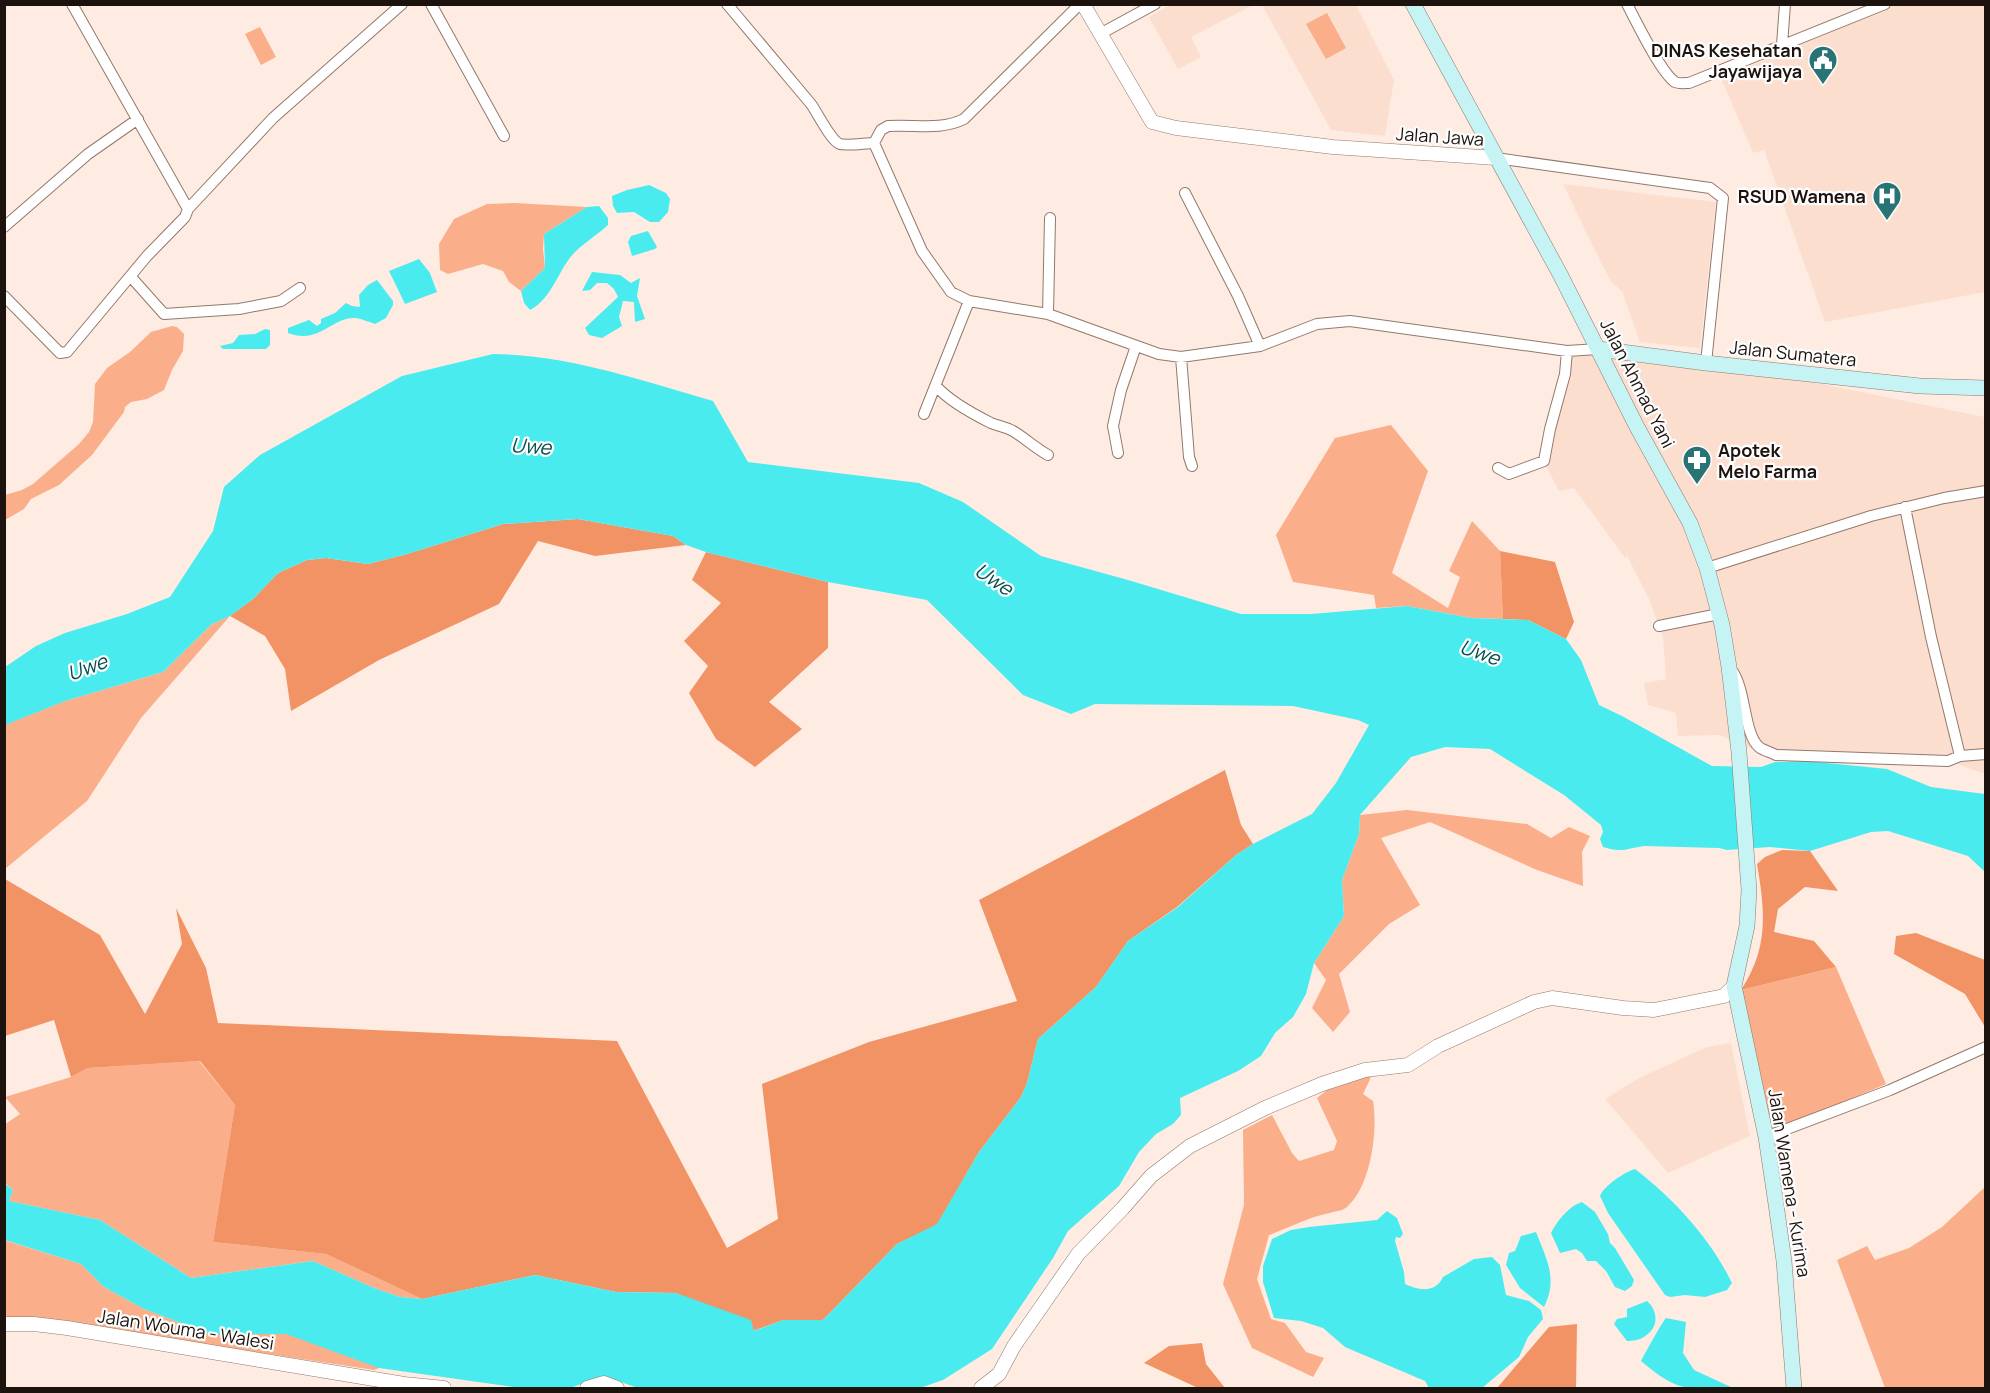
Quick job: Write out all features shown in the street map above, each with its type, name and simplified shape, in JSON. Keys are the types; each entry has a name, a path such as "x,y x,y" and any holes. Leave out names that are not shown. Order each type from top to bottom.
{"main road":[{"name":"Jalan Ahmad Yani","path":"1413,4 1561,276 1637,427 1690,523 1707,568 1729,667 1739,752 1749,890 1747,926 1734,986"},
{"name":"Jalan Sumatera","path":"1598,349 1920,386 1986,388"},
{"name":"Jalan Wamena - Kurima","path":"1734,986 1766,1137 1784,1261 1794,1389"}],"street":[{"path":"72,4 188,209"},
{"path":"4,297 60,353 67,352 147,256 185,217 188,209 273,118 402,4"},
{"path":"431,4 504,136"},
{"path":"727,4 811,104 832,139 840,144 874,143"},
{"path":"874,143 881,130 888,126 938,127 954,124 964,119 1082,4 1100,34 1155,4"},
{"path":"1627,4 1665,70 1675,82 1680,83 1689,83 1885,4"},
{"path":"1782,45 1785,4"},
{"name":"Jalan Jawa","path":"1100,34 1152,122 1176,128 1333,147 1496,158 1710,188 1723,198 1707,363"},
{"path":"4,227 88,154 138,119"},
{"path":"874,143 922,250 951,292 969,302 1048,314 1159,354 1181,357 1260,346 1317,324 1350,321 1567,351 1598,349"},
{"path":"1185,193 1238,296 1260,346"},
{"path":"1048,314 1050,218"},
{"path":"131,277 164,314 239,309 281,301 300,288"},
{"path":"924,414 969,302"},
{"path":"1118,453 1113,426 1121,390 1136,346"},
{"path":"1498,468 1509,474 1544,461 1550,429 1566,374 1567,351"},
{"path":"1181,357 1189,457 1192,466"},
{"path":"936,386 942,393 992,423 1012,430 1030,445 1048,455"},
{"path":"1707,568 1798,538 1905,507 1986,491"},
{"path":"1905,507 1931,638 1960,756"},
{"path":"1659,626 1719,614"},
{"path":"1729,667 1739,684 1752,737 1760,748 1776,755 1948,761 1960,756 1986,754"},
{"path":"981,1389 999,1374 1014,1346 1078,1254 1124,1208 1151,1176 1190,1146 1265,1108 1322,1084 1365,1070 1408,1065 1471,1029 1534,1002 1552,998 1654,1010 1724,996 1734,986"},
{"path":"1766,1137 1890,1090 1986,1047"},
{"name":"Jalan Wouma - Walesi","path":"4,1324 34,1324 67,1328 444,1389"},
{"path":"587,1389 604,1383 617,1389"}],"shaded area":[{"path":"1172,4 1253,5 1191,37 1201,57 1178,69 1149,17"},
{"path":"1262,5 1356,5 1394,80 1385,136 1331,130"},
{"name":"RSUD Wamena","path":"1896,5 1985,5 1985,292 1825,322 1764,150 1753,153 1721,78"},
{"path":"1327,13 1346,48 1326,59 1306,24"},
{"path":"260,27 276,57 261,65 245,34"},
{"path":"1563,184 1716,202 1700,348 1640,342 1622,291 1612,283"},
{"path":"515,203 587,207 544,234 545,268 521,291 509,282 503,271 483,264 448,274 440,270 439,244 454,219 487,204"},
{"path":"172,326 177,327 184,334 183,351 164,390 147,399 131,402 125,407 124,412 92,455 59,485 31,499 24,509 5,520 5,495 33,484 79,444 89,432 93,422 95,384 107,368 130,352 151,332"},
{"path":"1572,351 1737,367 1985,417 1985,774 1957,764 1766,755 1720,735 1678,736 1676,713 1648,705 1644,683 1666,679 1663,637 1649,599 1627,556 1625,558 1574,488 1559,491 1545,464"},
{"path":"1391,425 1428,471 1392,573 1448,608 1460,577 1449,571 1472,521 1500,551 1503,619 1471,618 1407,606 1376,608 1374,595 1293,582 1276,535 1335,438"},
{"path":"578,519 673,536 686,545 595,556 538,541 499,604 379,660 291,711 285,669 265,636 230,616 253,599 278,573 307,560 326,558 368,564 503,524"},
{"path":"1500,551 1555,562 1574,622 1566,639 1528,620 1503,619"},
{"path":"706,552 828,582 828,648 769,702 802,729 755,767 716,739 689,693 708,666 684,641 721,603 692,580"},
{"path":"230,616 141,718 87,801 5,869 4,725 65,701 163,672 212,624"},
{"path":"1225,770 1241,825 1253,844 1236,855 1177,907 1128,941 1096,987 1038,1039 1027,1083 1021,1097 979,1152 937,1225 897,1244 823,1320 783,1320 753,1331 676,1293 616,1292 535,1275 422,1299 326,1254 213,1242 235,1105 200,1061 88,1068 71,1077 54,1020 5,1036 5,879 100,935 145,1014 182,944 176,908 206,968 218,1023 617,1041 727,1248 778,1219 762,1084 869,1042 1017,1001 979,900"},
{"path":"1407,810 1527,824 1551,838 1569,827 1590,836 1582,852 1583,886 1537,870 1430,822 1381,838 1420,905 1389,924 1339,974 1350,1012 1333,1032 1312,1008 1326,980 1314,963 1344,916 1342,880 1359,834 1360,815"},
{"path":"1782,850 1810,851 1838,891 1805,887 1778,909 1774,932 1814,941 1836,967 1741,990 1756,959 1763,929 1762,898 1757,864 1765,857"},
{"path":"1916,933 1985,960 1985,1027 1965,994 1894,954 1896,936"},
{"path":"1836,967 1886,1084 1768,1133 1741,990"},
{"path":"1731,1043 1750,1136 1668,1173 1605,1099 1639,1078 1707,1047"},
{"path":"199,1061 235,1105 213,1242 326,1254 422,1299 400,1297 374,1288 313,1261 191,1278 100,1220 9,1201 13,1190 5,1183 4,1125 20,1114 5,1097 71,1077 88,1068"},
{"path":"1372,1075 1363,1094 1373,1101 1374,1127 1371,1157 1362,1186 1347,1207 1269,1235 1257,1279 1271,1319 1285,1323 1306,1352 1324,1358 1313,1377 1252,1348 1223,1284 1244,1205 1243,1130 1272,1115 1292,1153 1299,1161 1334,1150 1337,1141 1317,1098 1327,1090"},
{"path":"1985,1187 1985,1388 1885,1388 1837,1260 1867,1246 1875,1260 1909,1248 1942,1227"},
{"path":"4,1240 81,1264 104,1287 144,1309 210,1334 286,1334 383,1360 379,1368 374,1370 204,1344 34,1323 5,1324"},
{"path":"1577,1324 1576,1388 1497,1388 1549,1327"},
{"path":"1202,1343 1206,1364 1225,1388 1198,1388 1144,1363 1169,1346"}],"water":[{"path":"649,185 666,193 670,199 668,212 659,222 650,222 634,212 617,213 613,206 612,196"},
{"path":"599,206 608,218 608,225 574,253 544,299 530,310 524,303 521,291 545,268 544,234 587,207"},
{"path":"648,231 657,247 632,256 628,242 631,236"},
{"path":"419,259 430,273 437,292 405,304 389,271"},
{"path":"592,272 620,275 631,283 640,278 637,296 645,319 635,322 634,302 623,301 619,317 622,326 602,338 589,335 585,328 618,297 607,283 597,283 590,290 582,291"},
{"path":"377,280 393,301 386,318 375,324 356,318 348,319 309,335 299,336 288,333 288,328 309,320 317,326 321,323 321,319 335,313 346,303 360,307 359,295 368,285"},
{"path":"265,329 270,330 270,345 266,349 223,349 220,346 233,343 239,335 255,334"},
{"name":"Uwe","path":"493,354 521,355 577,364 713,401 748,462 919,483 963,502 1041,556 1241,614 1311,614 1407,606 1471,618 1528,620 1566,639 1581,660 1599,705 1712,766 1761,767 1775,762 1807,761 1887,769 1931,787 1985,794 1985,872 1968,856 1888,831 1871,832 1810,851 1770,847 1727,850 1644,846 1624,850 1610,849 1603,847 1600,839 1603,832 1601,825 1564,795 1490,749 1445,747 1411,757 1360,815 1359,834 1342,880 1344,916 1314,963 1306,994 1293,1017 1275,1033 1261,1056 1238,1071 1180,1098 1181,1115 1173,1124 1156,1134 1139,1152 1119,1186 1068,1231 1053,1258 992,1349 943,1380 920,1388 638,1388 604,1376 570,1388 520,1388 379,1368 286,1334 210,1334 144,1309 104,1287 81,1264 5,1240 4,1183 13,1190 9,1201 100,1220 191,1278 313,1261 374,1288 400,1297 422,1299 535,1275 616,1292 676,1293 751,1320 754,1331 783,1320 823,1320 897,1244 937,1224 979,1152 1021,1097 1027,1083 1038,1039 1096,987 1128,941 1178,907 1236,855 1312,814 1336,783 1369,725 1358,720 1293,706 1095,704 1071,714 1023,695 927,600 828,582 706,552 686,545 673,536 578,519 503,524 368,564 326,558 307,560 278,573 253,599 230,616 212,624 163,672 65,701 5,725 5,667 36,646 65,633 127,614 170,597 213,531 224,487 260,455 402,376"},
{"path":"1635,1169 1664,1193 1702,1235 1732,1283 1727,1290 1705,1297 1665,1295 1608,1213 1600,1196 1615,1180"},
{"path":"1582,1202 1595,1212 1608,1234 1610,1243 1634,1280 1632,1286 1625,1291 1615,1287 1606,1271 1596,1261 1587,1261 1576,1249 1560,1253 1551,1233 1564,1214"},
{"path":"1387,1211 1397,1218 1403,1234 1400,1238 1396,1237 1395,1241 1405,1284 1421,1289 1431,1288 1436,1286 1443,1277 1474,1259 1492,1257 1500,1265 1506,1295 1529,1301 1541,1310 1543,1319 1528,1337 1519,1357 1482,1388 1429,1388 1425,1381 1345,1347 1323,1328 1301,1321 1274,1318 1263,1282 1263,1266 1272,1239 1291,1230 1377,1220"},
{"path":"1536,1232 1551,1278 1544,1307 1520,1288 1506,1265 1509,1253 1515,1251 1521,1236"},
{"path":"1647,1301 1654,1311 1654,1326 1642,1338 1627,1341 1614,1324 1617,1319 1627,1317 1627,1309"},
{"path":"1666,1318 1686,1322 1683,1353 1694,1370 1733,1388 1684,1387 1665,1379 1641,1361"}],"place":[{"name":"DINAS Kesehatan Jayawijaya","path":"1823,86"},
{"name":"RSUD Wamena","path":"1887,222"},
{"name":"Apotek Melo Farma","path":"1697,486"}]}
